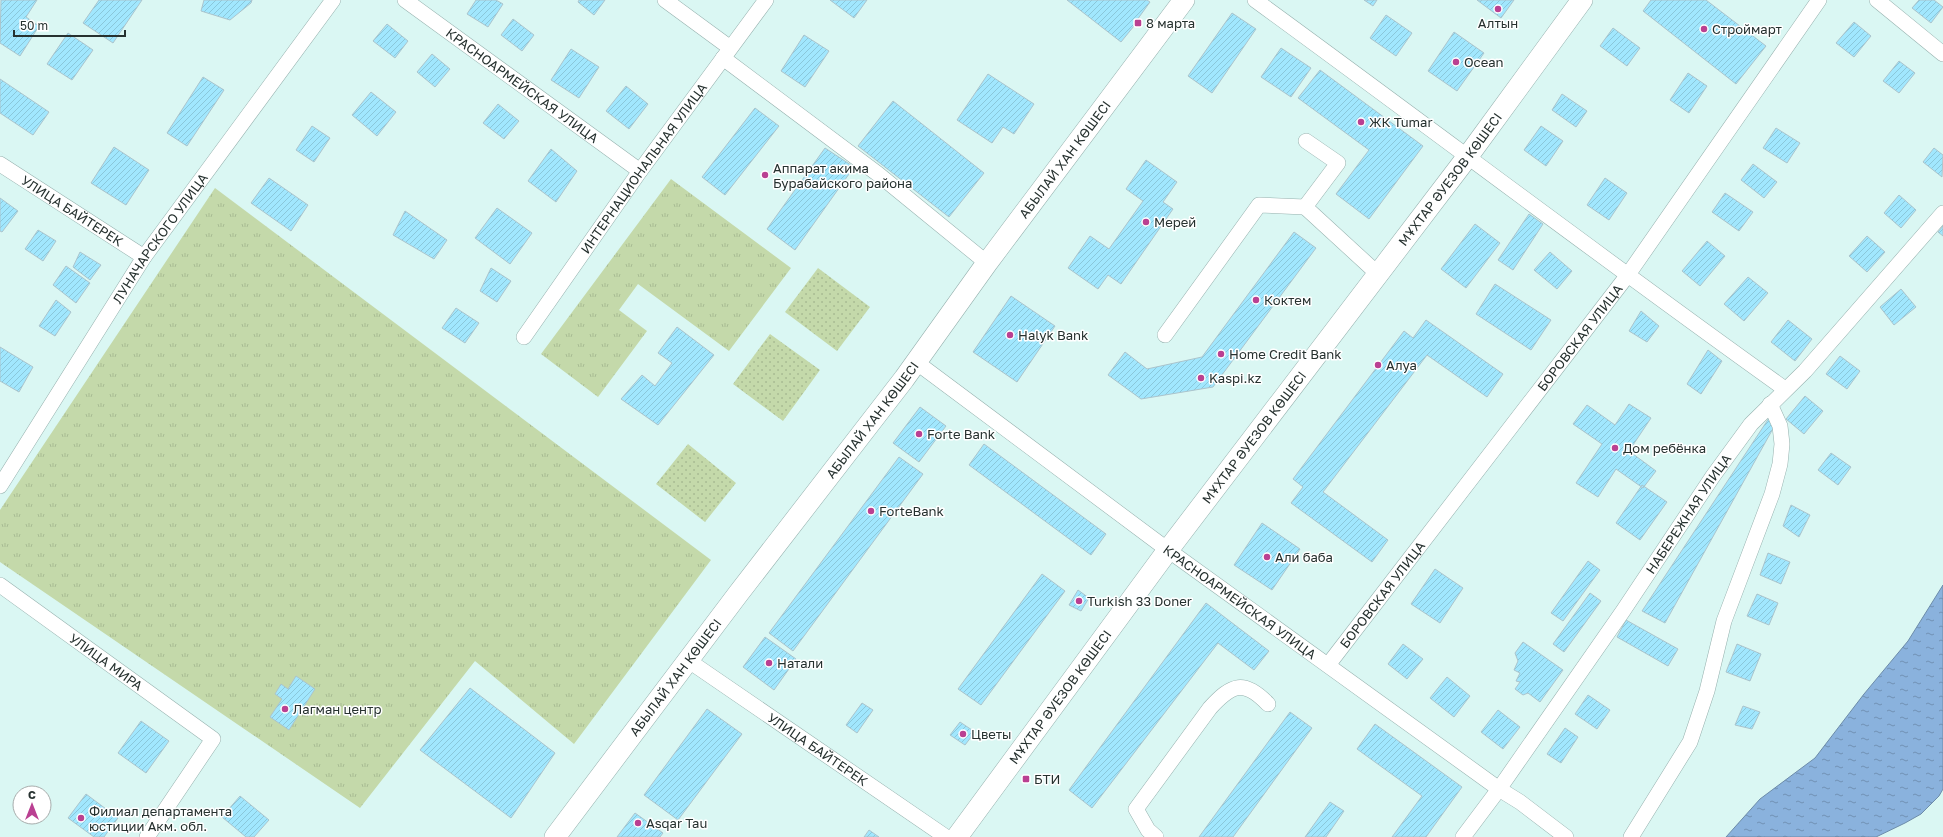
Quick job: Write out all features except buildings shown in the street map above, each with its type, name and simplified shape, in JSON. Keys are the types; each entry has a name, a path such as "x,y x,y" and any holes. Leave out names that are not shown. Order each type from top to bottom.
{"street":[{"name":"ЛУНАЧАРСКОГО УЛИЦА","path":"0,486 144,257 333,0"},
{"name":"КРАСНОАРМЕЙСКАЯ УЛИЦА","path":"404,0 640,171"},
{"path":"665,0 726,53 988,263"},
{"name":"ИНТЕРНАЦИОНАЛЬНАЯ УЛИЦА","path":"524,337 640,171 766,0"},
{"name":"АБЫЛАЙ ХАН КӨШЕСІ","path":"556,837 916,362 1184,0"},
{"path":"1255,0 1468,156 1626,276 1785,389"},
{"name":"МҰХТАР ӘУЕЗОВ КӨШЕСІ","path":"957,837 1168,550 1468,156 1582,0"},
{"name":"БОРОВСКАЯ УЛИЦА","path":"1328,665 1626,276 1819,0"},
{"path":"1877,0 1943,54"},
{"path":"1305,207 1338,164 1306,141"},
{"name":"УЛИЦА БАЙТЕРЕК","path":"0,164 144,257"},
{"path":"1165,335 1259,205 1305,207 1378,274"},
{"name":"НАБЕРЕЖНАЯ УЛИЦА","path":"1463,837 1499,789 1623,611 1713,476 1751,424 1785,389 1806,371 1943,213"},
{"name":"КРАСНОАРМЕЙСКАЯ УЛИЦА","path":"916,362 1168,550 1499,789 1520,802 1566,837"},
{"path":"1631,837 1690,742 1707,691 1724,621 1772,494 1780,464 1782,444 1780,426 1770,404"},
{"name":"УЛИЦА МИРА","path":"0,585 213,739 147,837"},
{"name":"УЛИЦА БАЙТЕРЕК","path":"689,661 946,837"},
{"path":"1156,837 1148,830 1136,809 1210,708 1223,694 1236,688 1247,688 1257,693 1268,704"}],"green space":[{"path":"671,179 791,268 729,351 638,284 619,310 647,331 598,397 541,354"},
{"path":"215,188 711,560 574,744 475,661 360,808 0,562 0,510"},
{"path":"818,268 870,307 837,351 785,312"},
{"path":"770,334 820,370 783,421 733,384"},
{"path":"688,444 736,483 705,522 656,484"}],"water":[{"path":"1943,585 1943,789 1939,796 1921,814 1876,837 1726,837 1760,799 1815,758 1864,694 1908,641"}],"place":[{"name":"Алтын","path":"1498,9"},
{"name":"8 марта","path":"1138,23"},
{"name":"Строймарт","path":"1704,29"},
{"name":"Ocean","path":"1456,62"},
{"name":"ЖК Tumar","path":"1361,122"},
{"name":"Аппарат акима Бурабайского района","path":"765,175"},
{"name":"Мерей","path":"1146,222"},
{"name":"Коктем","path":"1256,300"},
{"name":"Halyk Bank","path":"1010,335"},
{"name":"Home Credit Bank","path":"1221,354"},
{"name":"Алуа","path":"1378,365"},
{"name":"Kaspi.kz","path":"1201,378"},
{"name":"Forte Bank","path":"919,434"},
{"name":"Дом ребёнка","path":"1615,448"},
{"name":"ForteBank","path":"871,511"},
{"name":"Али баба","path":"1267,557"},
{"name":"Turkish 33 Doner","path":"1079,601"},
{"name":"Натали","path":"769,663"},
{"name":"Лагман центр","path":"285,709"},
{"name":"Цветы","path":"963,734"},
{"name":"БТИ","path":"1026,779"},
{"name":"Филиал департамента юстиции Акм. обл.","path":"81,818"},
{"name":"Asqar Tau","path":"638,823"}]}
